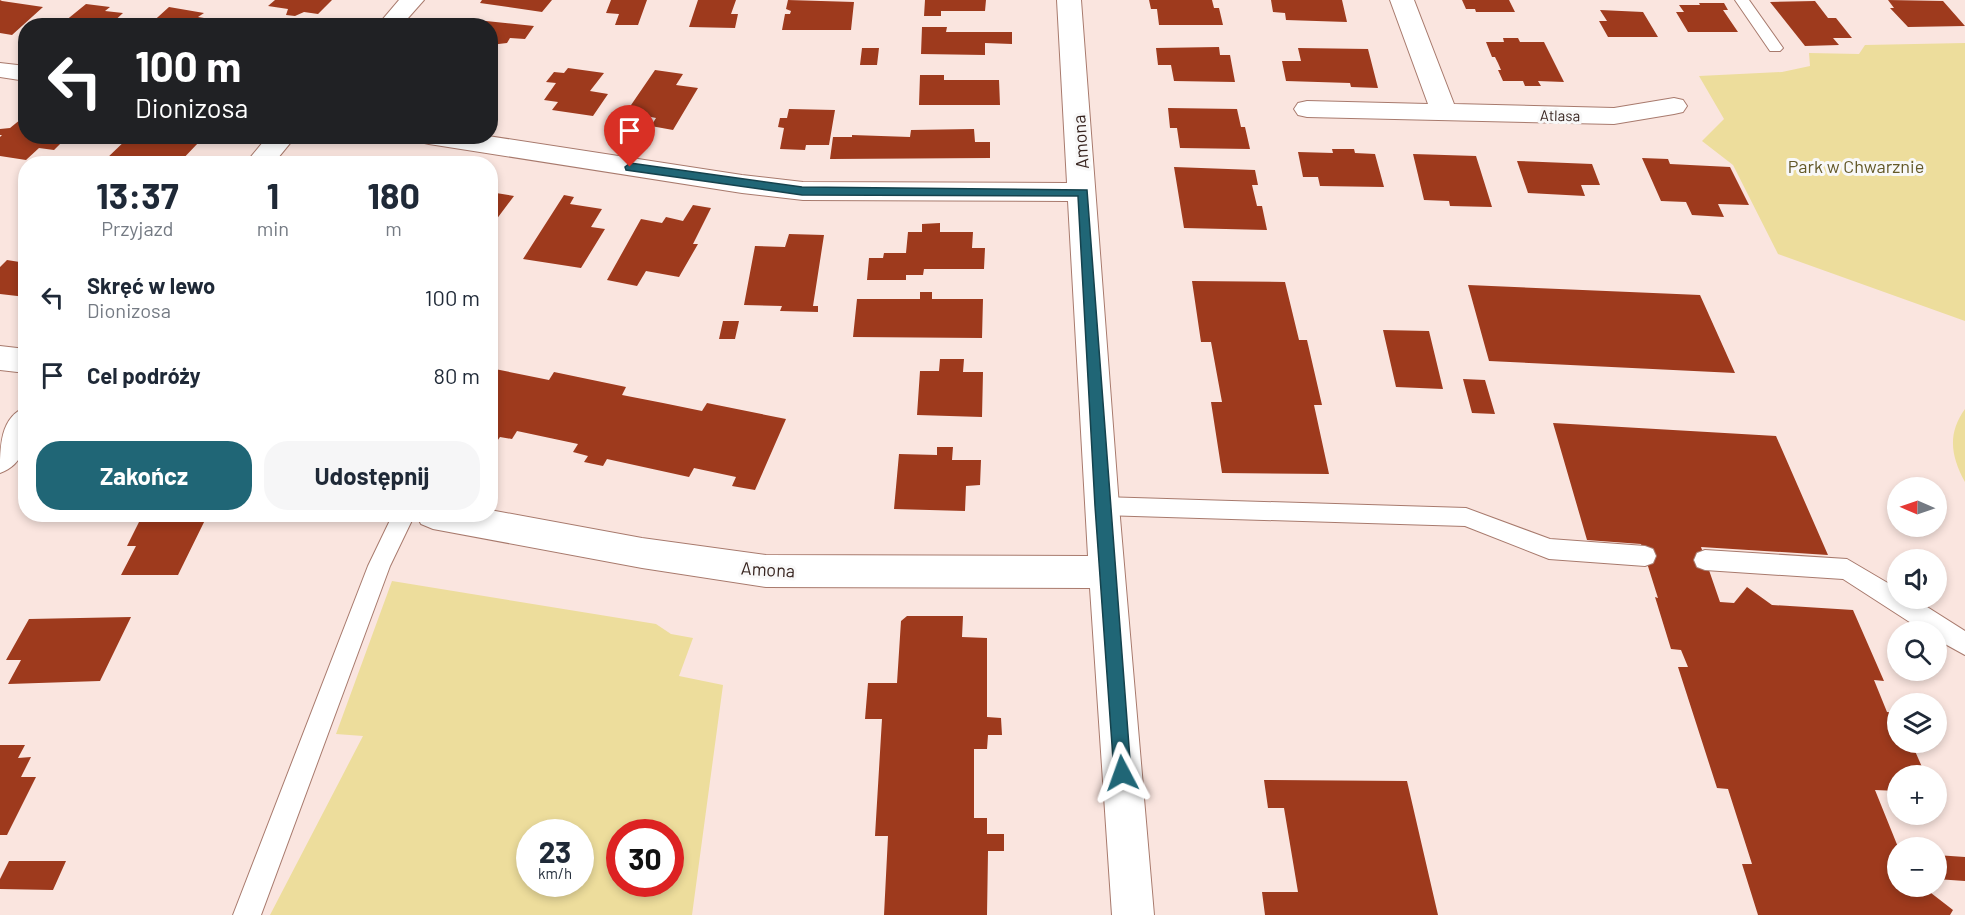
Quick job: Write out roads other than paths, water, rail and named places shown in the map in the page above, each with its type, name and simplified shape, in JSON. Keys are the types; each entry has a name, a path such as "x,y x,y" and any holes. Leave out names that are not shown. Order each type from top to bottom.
{"street":[{"path":"395,18 412,0"},
{"name":"Amona","path":"1069,0 1102,506 1132,915"},
{"path":"1402,0 1444,112"},
{"path":"0,70 18,73"},
{"name":"Atlasa","path":"1307,109 1614,116 1674,106"},
{"path":"265,156 276,144"},
{"path":"481,144 802,191 1083,192"},
{"path":"0,358 18,360"},
{"path":"0,459 18,432"},
{"name":"Amona","path":"476,522 642,553 766,571 1108,572"}],"lane":[{"path":"1742,0 1775,48"},
{"path":"1102,506 1466,517 1549,549 1645,556"},
{"path":"247,915 379,566 400,522"},
{"path":"1705,560 1847,569 1965,644"}],"park label":[{"name":"Park w Chwarznie","path":"1856,166"}]}
